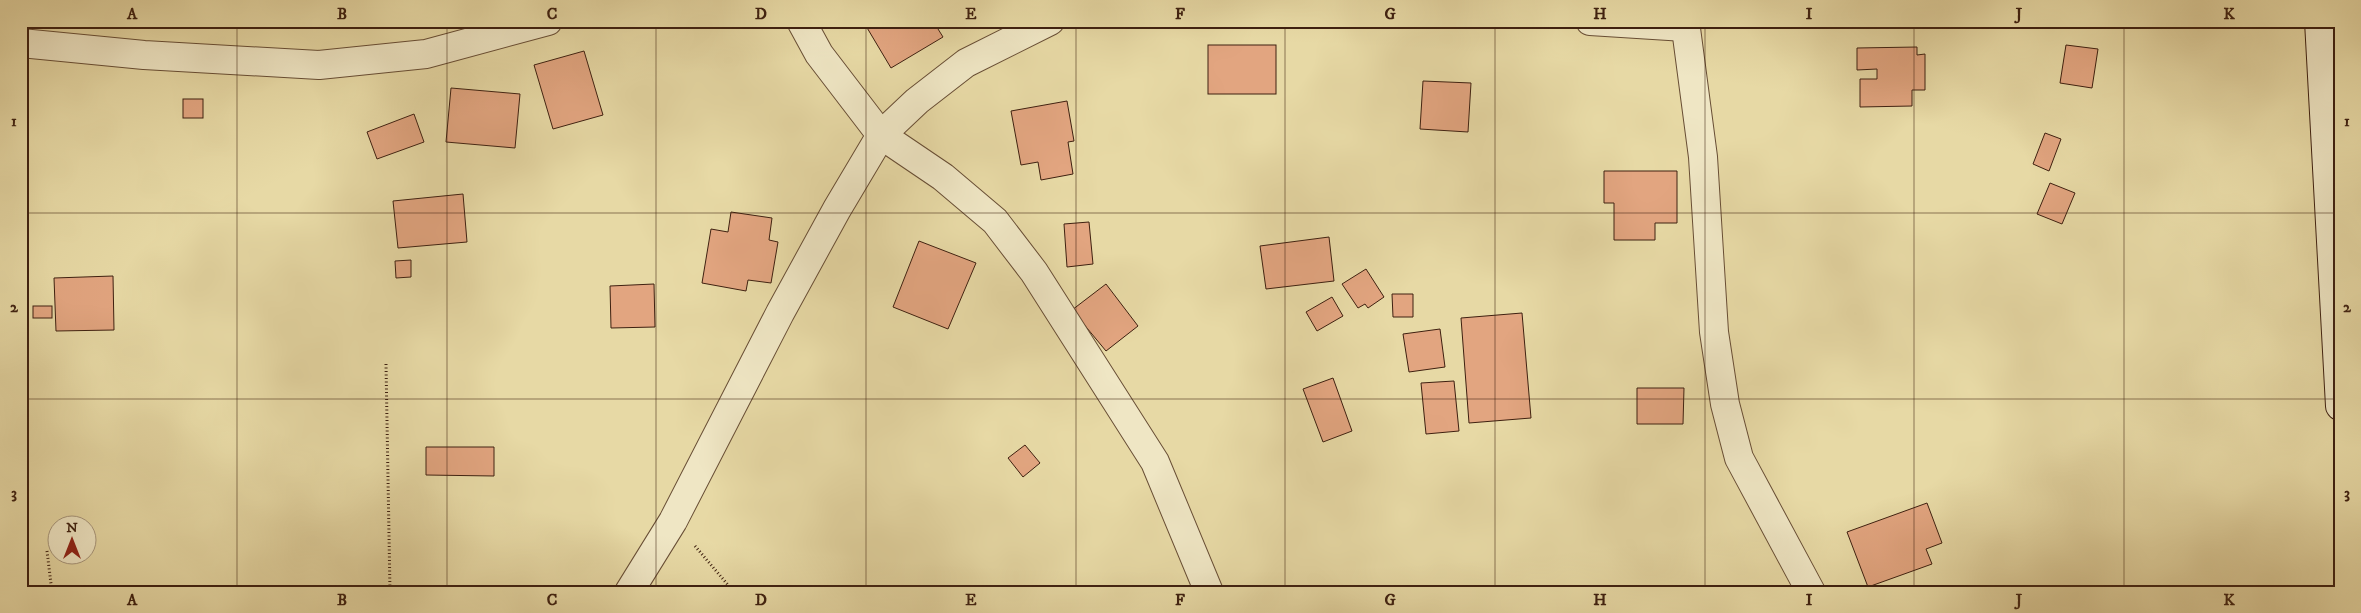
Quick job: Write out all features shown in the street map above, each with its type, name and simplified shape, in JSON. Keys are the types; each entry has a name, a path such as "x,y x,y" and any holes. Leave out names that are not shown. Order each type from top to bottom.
{"street":[{"path":"21,43 201,59 319,65 426,54 548,21"},
{"path":"801,21 819,54 881,135 943,177 995,221 1034,272 1155,462 1209,592"},
{"path":"629,592 673,521 780,313 837,209 881,135 917,101 966,63 1050,21"},
{"path":"1590,21 1685,24 1703,157 1714,332 1725,404 1739,458 1811,592"},
{"path":"2320,21 2340,406"}],"path":[{"path":"386,364 390,592"},
{"path":"673,521 734,592"},
{"path":"47,551 52,592"}],"building":[{"path":"863,21 933,21 943,37 891,68"},
{"path":"1757,21 1801,21 1801,22 1757,23"},
{"path":"1208,45 1276,45 1276,94 1208,94"},
{"path":"2066,45 2098,49 2092,88 2060,83"},
{"path":"1917,47 1917,55 1925,54 1925,90 1912,90 1912,106 1860,107 1860,79 1877,79 1877,69 1857,70 1857,48"},
{"path":"584,51 603,115 553,129 534,65"},
{"path":"1423,81 1471,83 1468,132 1420,129"},
{"path":"451,88 520,94 515,148 446,142"},
{"path":"183,99 203,99 203,118 183,118"},
{"path":"1067,101 1074,141 1068,142 1073,174 1041,180 1038,162 1021,165 1011,111"},
{"path":"414,114 424,142 377,159 367,132"},
{"path":"2045,133 2061,139 2049,171 2033,164"},
{"path":"1604,171 1677,171 1677,223 1655,223 1655,240 1614,240 1614,203 1604,203"},
{"path":"2050,183 2075,193 2062,224 2037,214"},
{"path":"463,194 467,242 398,248 393,201"},
{"path":"731,212 772,218 769,240 778,242 771,283 748,280 746,291 702,283 711,229 728,232"},
{"path":"1089,222 1093,264 1067,267 1064,224"},
{"path":"1329,237 1334,281 1266,289 1260,246"},
{"path":"919,241 976,263 948,329 893,307"},
{"path":"411,260 411,277 396,278 395,261"},
{"path":"1366,269 1384,297 1368,308 1365,304 1358,308 1342,284"},
{"path":"113,276 114,330 56,331 54,278"},
{"path":"654,284 655,327 611,328 610,286"},
{"path":"1106,284 1138,326 1106,351 1072,310"},
{"path":"1392,294 1413,294 1413,317 1393,317"},
{"path":"1332,297 1343,316 1317,331 1306,312"},
{"path":"33,306 52,306 52,318 33,318"},
{"path":"1522,313 1531,418 1469,423 1461,318"},
{"path":"1440,329 1445,367 1409,372 1403,334"},
{"path":"1333,378 1352,431 1323,442 1303,389"},
{"path":"1454,381 1459,431 1426,434 1421,383"},
{"path":"1637,388 1684,388 1683,424 1637,424"},
{"path":"1025,445 1040,463 1023,477 1008,458"},
{"path":"426,447 494,447 494,476 426,475"},
{"path":"1927,503 1942,543 1926,549 1932,564 1868,587 1847,532"},
{"path":"21,553 25,576 21,577"}]}
